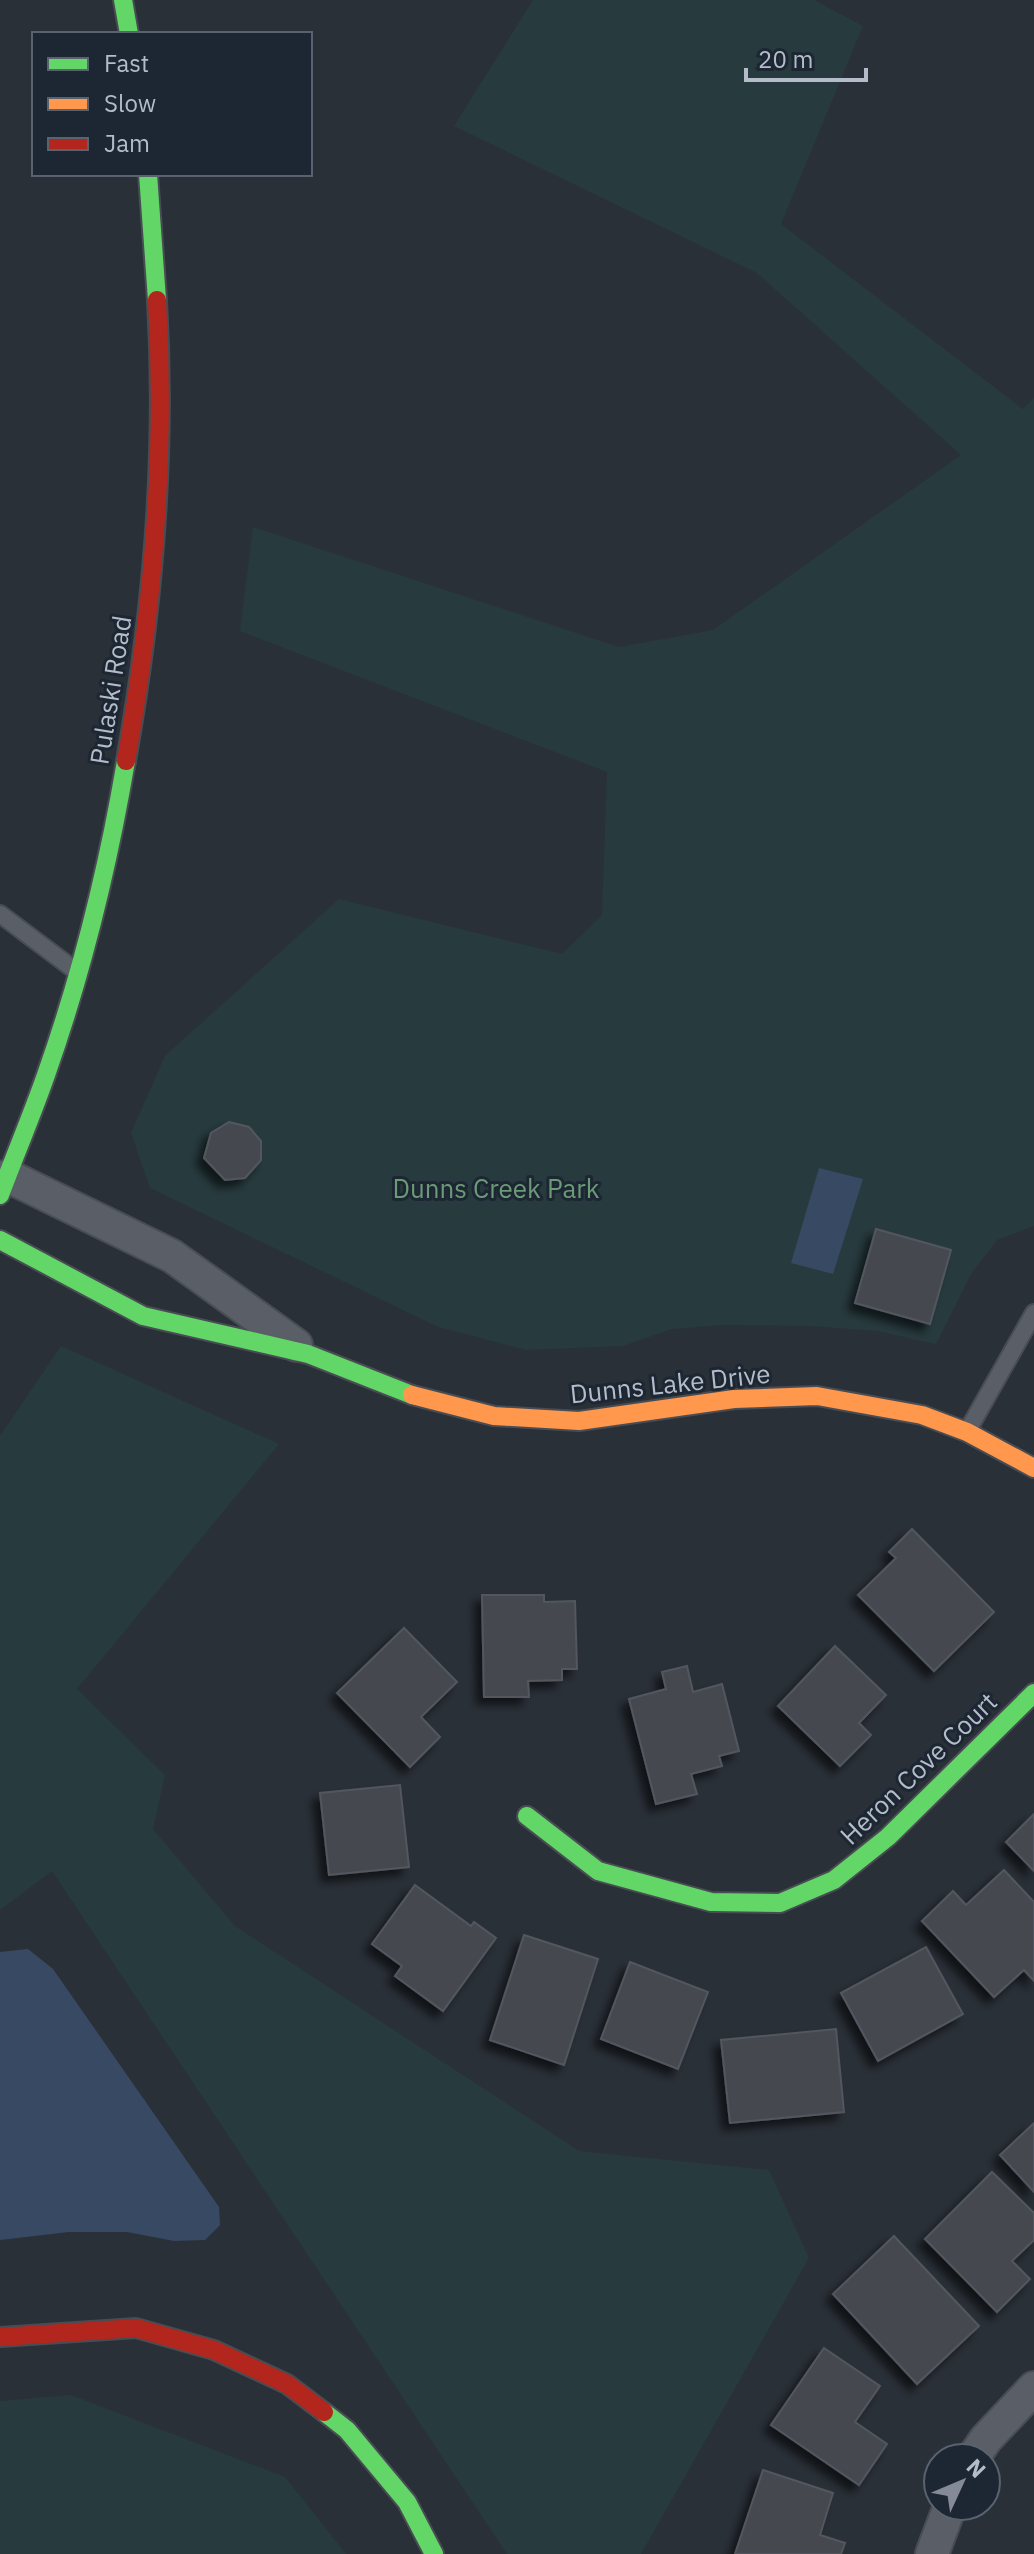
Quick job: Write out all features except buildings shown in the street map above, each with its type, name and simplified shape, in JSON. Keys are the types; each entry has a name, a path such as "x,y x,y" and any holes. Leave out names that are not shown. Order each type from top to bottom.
{"street":[{"path":"123,0 129,32"},
{"name":"Pulaski Road","path":"4,1186 30,1125 101,893 133,724 148,620 156,531 160,415 159,304 148,176"},
{"path":"4,1186 172,1256 308,1354"},
{"name":"Dunns Lake Drive","path":"0,1240 143,1316 308,1354 411,1395 494,1416 579,1421 734,1399 817,1396 922,1415 967,1432 1034,1468"},
{"name":"Heron Cove Court","path":"527,1816 598,1871 711,1902 780,1903 834,1880 888,1837 1034,1693"},
{"path":"0,2337 136,2328 214,2350 287,2384 347,2430 407,2502 434,2554"},
{"path":"984,2442 1034,2388"},
{"path":"932,2554 944,2522"}],"lane":[{"path":"0,914 79,973"},
{"path":"967,1432 1034,1313"}],"green space":[{"name":"Dunns Creek Park","path":"533,0 814,0 863,26 781,224 1023,409 1034,398 1034,1226 997,1240 971,1274 936,1344 877,1331 723,1325 672,1329 623,1346 526,1350 438,1327 150,1188 131,1133 165,1056 339,899 562,954 602,915 607,772 240,631 253,527 619,647 713,630 961,455 757,273 454,126"},
{"path":"61,1346 279,1444 77,1689 165,1775 153,1829 235,1926 579,2151 769,2170 809,2258 641,2554 507,2554 52,1871 0,1910 0,1436"},
{"path":"71,2395 285,2477 346,2554 0,2554 0,2401"}],"water":[{"path":"819,1168 863,1179 833,1274 791,1263"},
{"path":"28,1949 53,1969 219,2207 220,2225 205,2240 174,2241 127,2232 69,2232 0,2240 0,1952"}],"traffic: fast":[{"path":"123,0 129,32"},
{"path":"148,176 157,300"},
{"path":"0,1195 41,1090 71,998 102,880 126,761"},
{"path":"0,1240 143,1316 308,1354 412,1395"},
{"path":"527,1816 598,1871 711,1902 780,1903 834,1880 888,1837 1034,1693"},
{"path":"324,2412 347,2430 407,2502 434,2554"}],"traffic: slow":[{"path":"412,1395 494,1416 579,1421 734,1399 817,1396 922,1415 967,1432 1034,1468"}],"traffic: jam":[{"path":"126,761 144,647 155,531 160,415 157,300"},
{"path":"0,2337 136,2328 214,2350 287,2384 324,2412"}]}
